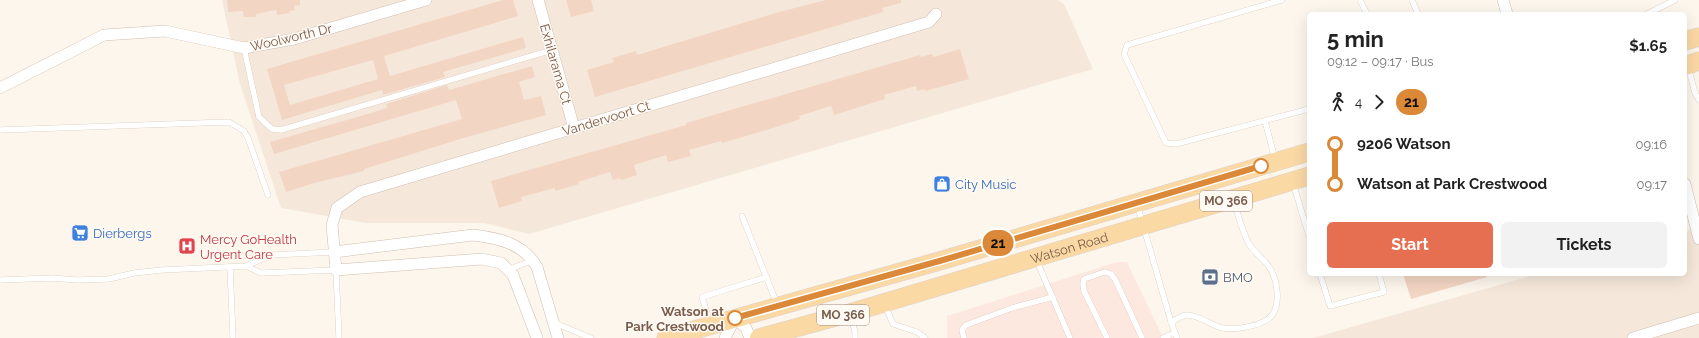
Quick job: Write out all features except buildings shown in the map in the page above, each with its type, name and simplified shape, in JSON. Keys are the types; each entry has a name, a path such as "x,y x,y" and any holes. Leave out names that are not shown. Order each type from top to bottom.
{"main road":[{"path":"1687,40 1699,37"},
{"name":"Watson Road","path":"666,338 943,260 1307,153"},
{"name":"Watson Road","path":"759,338 884,303 1301,178"}],"street":[{"name":"Woolworth Dr","path":"0,88 104,35 165,31 244,48 294,39 426,0"},
{"name":"Exhilarama Ct","path":"538,0 574,128"},
{"path":"1503,0 1506,12"},
{"name":"Vandervoort Ct","path":"336,270 332,226 338,208 360,192 929,22 936,14"},
{"path":"1687,192 1699,239"},
{"path":"334,252 473,235 496,238 517,247 533,260 537,267 558,338"},
{"path":"336,270 482,259 501,264 513,275 534,335"},
{"path":"725,338 735,318 746,328 750,338"},
{"path":"1633,338 1699,318"}],"lane":[{"path":"1282,0 1127,45 1124,54 1166,143 1176,144 1307,110"},
{"path":"1360,0 1367,12"},
{"path":"1412,0 1417,12"},
{"path":"1651,12 1676,0"},
{"path":"244,48 259,117 272,129 281,130 552,50"},
{"path":"1690,64 1695,93 1699,100"},
{"path":"1265,121 1276,161"},
{"path":"0,130 229,122 244,131 248,138 268,195"},
{"path":"1301,178 1306,218"},
{"path":"1171,322 1188,315 1197,317 1217,326 1240,328 1265,321 1272,315 1276,307 1277,296 1275,279 1269,266 1250,245 1244,233 1234,198"},
{"path":"1136,202 1176,335 1163,338"},
{"path":"742,216 777,306"},
{"path":"0,280 52,278 77,280 97,279 162,270 246,266 272,255 334,252"},
{"path":"1036,257 1070,338"},
{"path":"508,270 533,260"},
{"path":"246,266 261,273 336,270 339,338"},
{"path":"230,267 233,338"},
{"path":"1107,338 1084,291 1083,284 1084,279 1105,272 1111,274 1115,279 1142,338"},
{"path":"1321,276 1330,306 1384,292 1380,276"},
{"path":"710,325 702,297 767,277"},
{"path":"964,338 962,330 966,325 1012,308 1053,297"},
{"path":"884,303 893,324 917,332 925,338"},
{"path":"850,313 855,338"},
{"path":"554,323 591,338"}],"shaded area":[{"path":"222,0 1058,0 1064,4 1093,69 529,234 484,223 366,223 281,208 240,84"},
{"path":"1699,218 1699,338 1313,338 1530,276 1687,276 1688,231"},
{"path":"1117,262 1127,262 1163,338 947,338 947,316"}],"bus line":[{"name":"21","path":"735,318 943,260 1261,166"}],"place":[{"name":"City Music","path":"942,184"},
{"name":"Dierbergs","path":"80,233"},
{"name":"Mercy GoHealth Urgent Care","path":"187,246"},
{"name":"BMO","path":"1210,277"},
{"name":"Watson at Park Crestwood","path":"735,318"}]}
